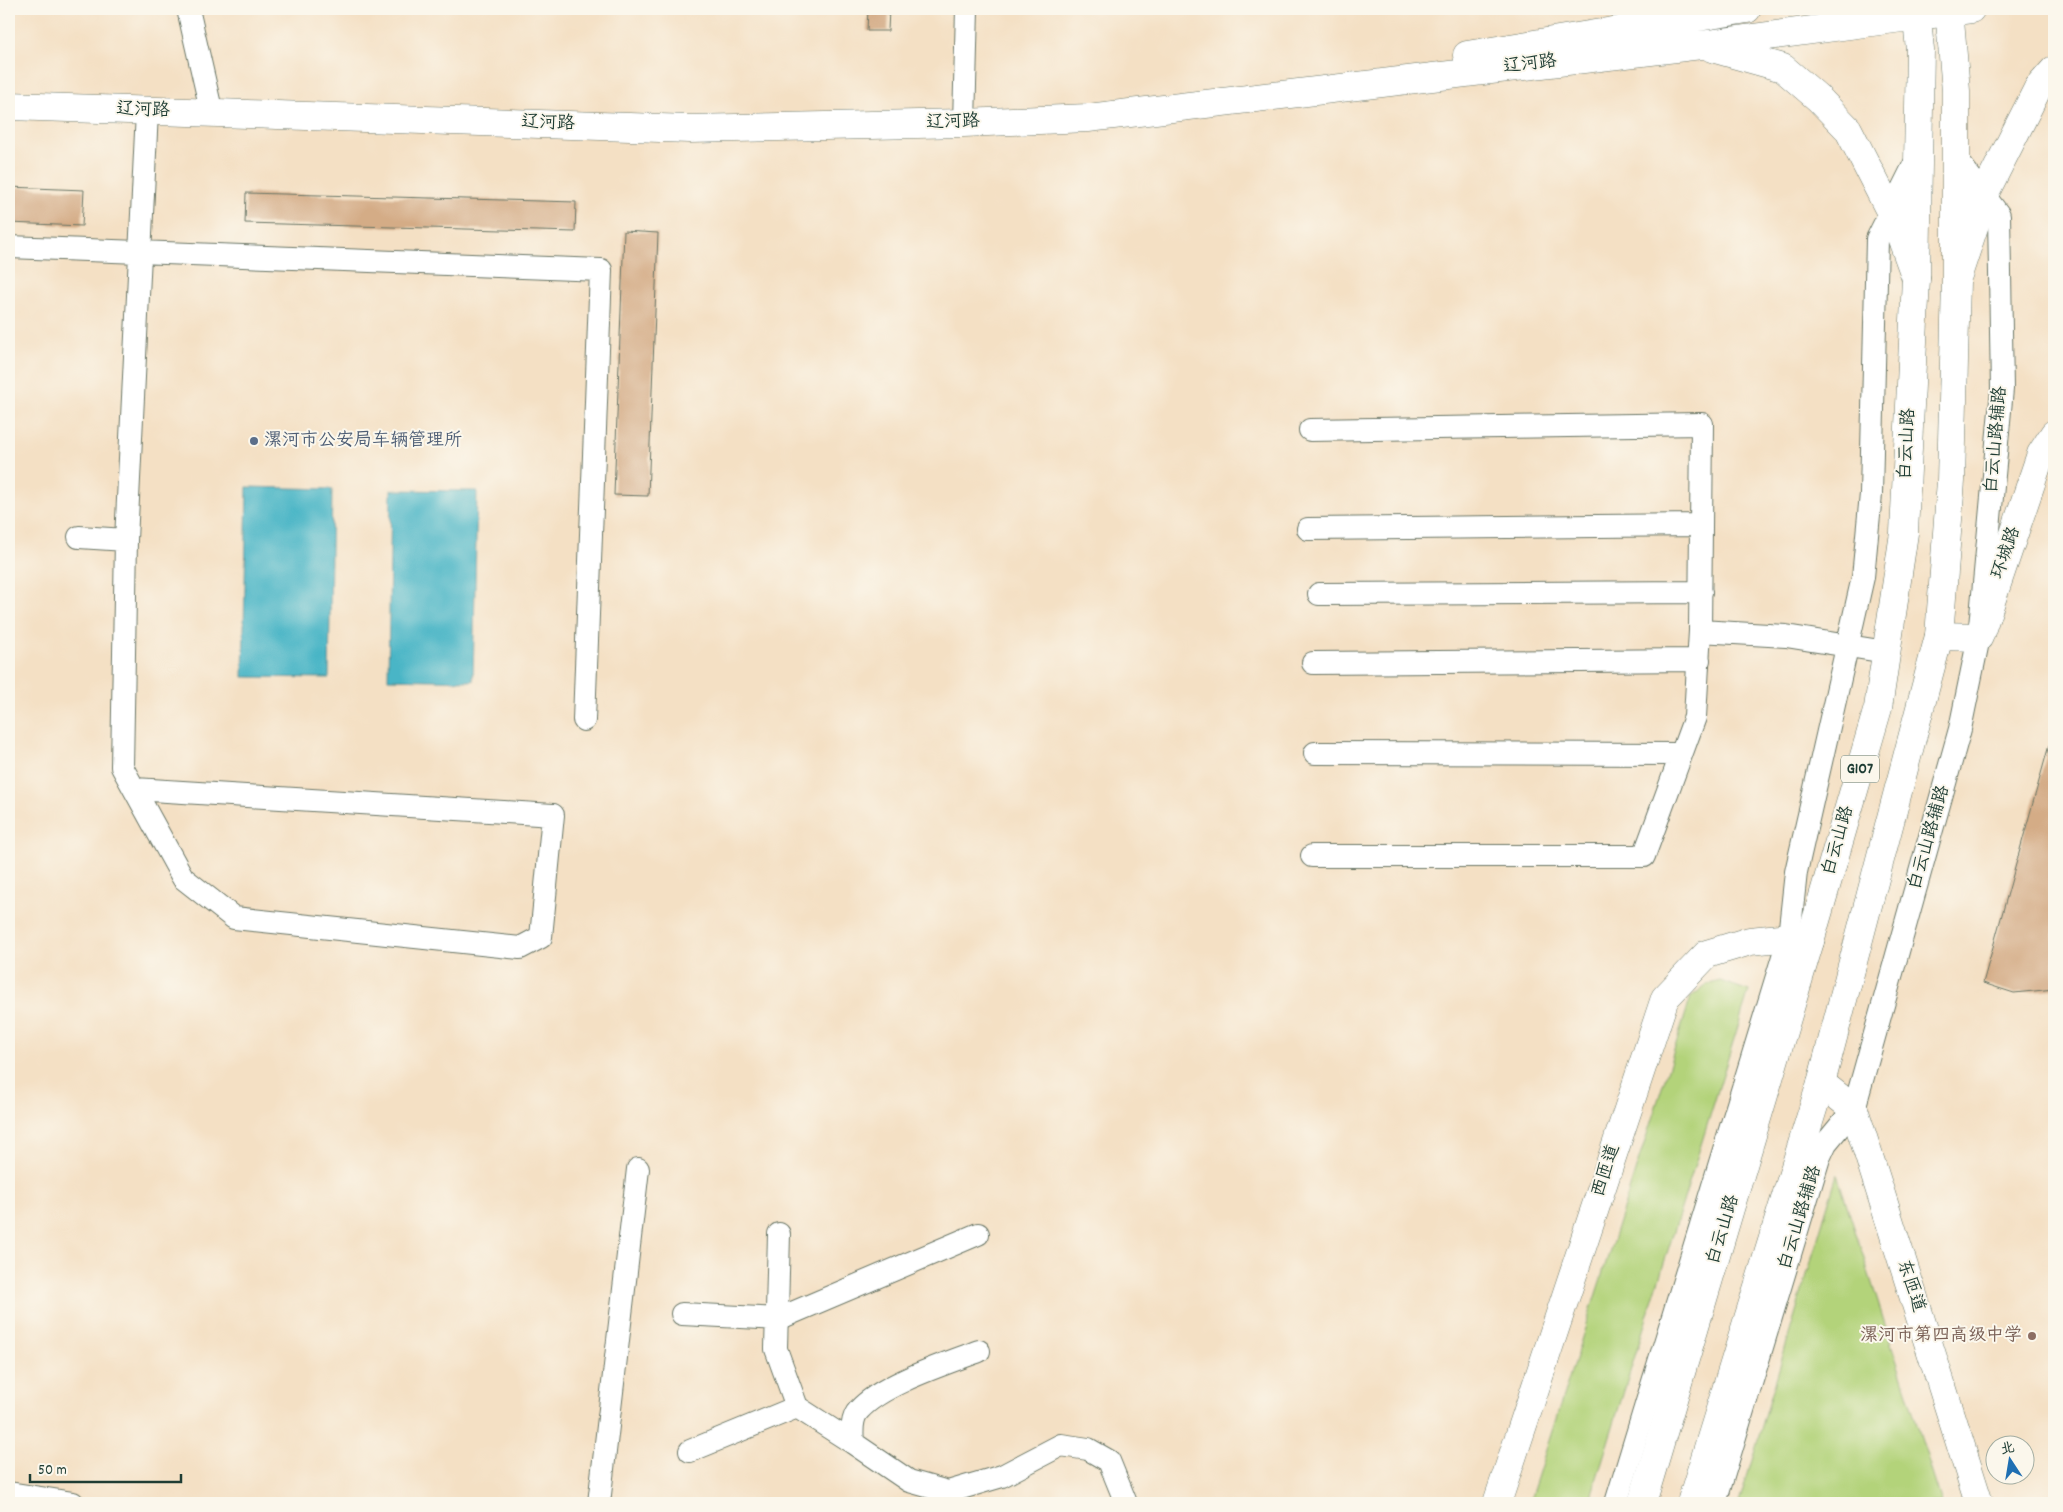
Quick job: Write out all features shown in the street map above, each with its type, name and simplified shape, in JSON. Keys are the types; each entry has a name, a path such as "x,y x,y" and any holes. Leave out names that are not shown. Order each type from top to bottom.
{"main road":[{"name":"辽河路","path":"1088,118 1702,13 1747,9"},
{"name":"辽河路","path":"9,106 147,112 690,128 1088,118 1701,44 1917,12 1957,10"},
{"name":"G107","path":"1691,1503 1821,1083 1938,636 1951,481 1956,281 1957,10"},
{"name":"白云山路","path":"1642,1503 1800,939 1878,708 1904,533 1916,278 1920,50 1917,12"},
{"path":"1701,44 1783,68 1818,98 1848,129 1890,212 1916,278"},
{"path":"1956,281 1984,195 2038,88 2054,70"},
{"name":"环城路","path":"1979,637 2041,454 2054,434"},
{"path":"1938,636 1979,637"},
{"name":"西匝道","path":"1497,1503 1664,998 1707,954 1750,941 1800,939"},
{"path":"1821,1083 1854,1110"},
{"name":"东匝道","path":"1854,1110 1979,1503"}],"street":[{"path":"188,9 212,114"},
{"path":"964,122 967,9"},
{"path":"135,789 553,816 541,937 520,948 234,918 183,878 122,767 126,540 147,112"},
{"name":"白云山路辅路","path":"1715,1503 1819,1158 1826,1143 1854,1110 1960,729 1979,637 2002,389 1999,215 1955,157"},
{"path":"1616,1503 1800,939 1796,872 1863,577 1871,494 1876,239 1918,158"},
{"path":"9,246 601,270 584,720"},
{"path":"1310,430 1702,424 1701,592 1695,717 1644,856 1312,856"},
{"path":"1308,529 1701,525"},
{"path":"79,538 126,540"},
{"path":"1319,594 1701,592"},
{"path":"1700,631 1786,636 1886,652"},
{"path":"1313,663 1699,660"},
{"path":"1315,753 1681,754"},
{"path":"599,1503 638,1169"},
{"path":"779,1234 776,1349 797,1407 854,1442 909,1481 948,1492 1002,1476 1061,1445 1088,1449 1109,1461 1126,1503"},
{"path":"682,1314 778,1319 978,1234"},
{"path":"854,1442 852,1428 857,1410 886,1389 979,1351"},
{"path":"690,1451 797,1407"},
{"path":"9,1493 74,1503"}],"green space":[{"path":"1720,981 1749,991 1589,1503 1529,1503 1691,997 1706,985"},
{"path":"1837,1174 1942,1503 1739,1503"}],"water":[{"path":"247,487 332,489 329,678 243,677"},
{"path":"391,490 477,491 473,681 388,679"}],"building":[{"path":"868,9 889,9 888,31 867,31"},
{"path":"9,187 84,190 82,226 9,223"},
{"path":"246,193 576,202 575,232 245,223"},
{"path":"624,231 658,233 648,496 614,495"},
{"path":"2049,745 2054,746 2054,989 2014,993 1983,983"}],"place":[{"name":"漯河市公安局车辆管理所","path":"254,441"},
{"name":"漯河市第四高级中学","path":"2032,1336"}]}
